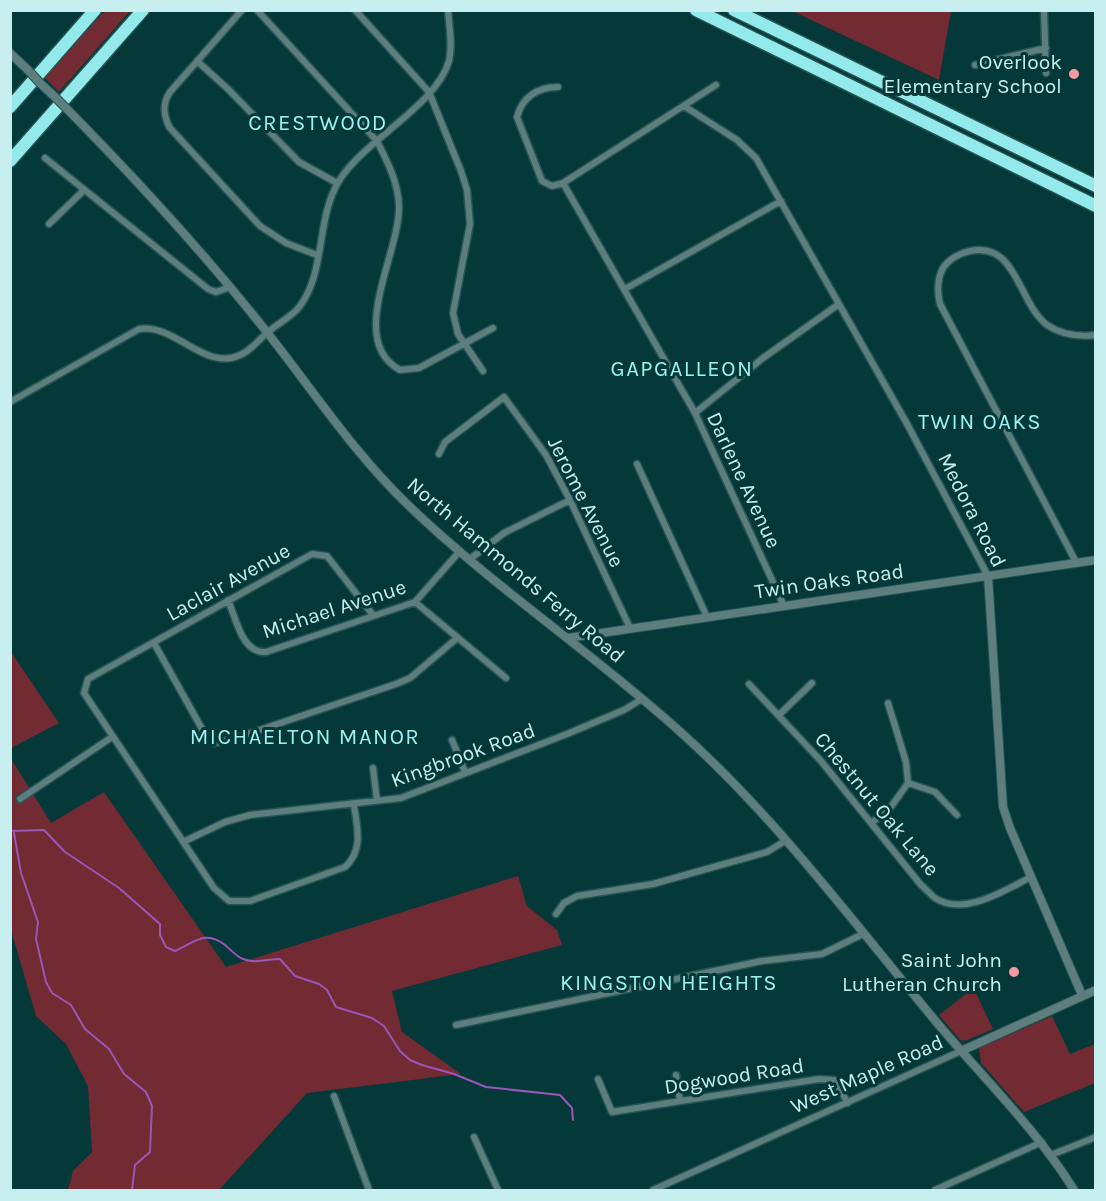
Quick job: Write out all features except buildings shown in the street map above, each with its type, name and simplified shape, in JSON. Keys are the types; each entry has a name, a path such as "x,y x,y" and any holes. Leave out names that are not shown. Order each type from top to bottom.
{"highway":[{"path":"10,107 95,10"},
{"path":"10,162 144,10"},
{"path":"696,10 1095,206"},
{"path":"734,10 1095,186"}],"street":[{"path":"242,10 165,100 163,108 170,128 260,226 286,243 317,255"},
{"path":"257,10 376,141 398,187 399,208 395,243 375,319 380,350 392,366 409,371 419,368 493,328"},
{"path":"355,10 429,92 461,171 470,206 469,240 453,304 455,325 463,344 483,371"},
{"path":"10,402 139,329 158,329 204,353 224,359 243,354 298,309 309,289 337,183 376,141 429,92 443,73 449,60 448,10"},
{"path":"1044,10 1046,73"},
{"path":"975,65 1046,48"},
{"name":"North Hammonds Ferry Road","path":"10,53 132,174 230,287 380,476 470,559 642,699 705,755 784,842 961,1051 1042,1142 1074,1191"},
{"path":"197,61 228,89 299,162 337,183"},
{"path":"558,87 545,88 529,96 520,108 517,117 542,181 552,186 563,183 716,85"},
{"name":"Medora Road","path":"684,106 752,152 839,304 988,576 1002,798 1010,828 1082,996"},
{"path":"45,158 208,289 216,292 230,287"},
{"name":"Darlene Avenue","path":"563,183 695,413 784,606"},
{"path":"49,224 84,190"},
{"path":"625,289 781,201"},
{"path":"1076,562 940,304 937,291 944,267 968,251 986,250 996,254 1009,265 1033,310 1047,324 1074,336 1095,335"},
{"path":"695,413 763,358 839,304"},
{"name":"Jerome Avenue","path":"439,454 445,442 504,397 538,442 570,500 630,628"},
{"path":"637,464 707,617"},
{"path":"470,559 504,533 570,500"},
{"name":"Michael Avenue","path":"228,600 247,644 258,652 415,602 460,550"},
{"name":"Laclair Avenue","path":"112,737 87,699 85,686 94,675 317,553 327,556 372,615"},
{"name":"Twin Oaks Road","path":"568,638 1095,560"},
{"path":"415,602 456,639 506,678"},
{"path":"154,643 206,736 214,743 230,741 410,678 456,639"},
{"path":"779,715 812,683"},
{"name":"Chestnut Oak Lane","path":"749,684 779,715 921,885 936,898 947,902 969,903 981,900 1030,877"},
{"name":"Kingbrook Road","path":"183,842 225,822 250,814 354,805 406,796 567,734 624,710 642,699"},
{"path":"871,823 888,811 908,783 906,762 888,703"},
{"path":"20,799 112,737 221,896 230,901 250,901 345,867 351,862 358,845 354,805"},
{"path":"452,740 465,772"},
{"path":"373,768 377,801"},
{"path":"908,783 935,792 957,815"},
{"path":"556,914 564,903 577,896 653,884 767,852 784,842"},
{"path":"456,1025 771,959 822,954 863,934"},
{"name":"West Maple Road","path":"653,1191 1095,990"},
{"path":"676,1074 680,1101"},
{"name":"Dogwood Road","path":"598,1080 612,1112 819,1079 834,1080 848,1103"},
{"path":"334,1096 369,1191"},
{"path":"474,1137 498,1191"},
{"path":"1051,1155 1095,1137"},
{"path":"935,1191 1042,1142"}],"shaded area":[{"path":"105,11 130,11 59,92 44,77"},
{"path":"792,11 951,11 939,80"},
{"path":"11,652 59,723 10,748"},
{"path":"10,757 51,823 104,792 226,967 518,876 527,906 557,930 562,945 392,991 402,1032 461,1074 307,1093 219,1190 68,1190 73,1171 92,1152 88,1086 66,1044 36,1016 11,930"},
{"path":"975,991 993,1029 965,1041 960,1040 939,1015 966,994"},
{"path":"1052,1016 1070,1054 1095,1044 1095,1083 1024,1112 981,1063 979,1048"}],"waterway":[{"path":"10,831 44,830 65,852 119,888 160,924 160,935 166,947 175,951 200,939 211,938 218,940 238,957 257,961 280,959 295,976 319,984 327,990 336,1007 372,1018 384,1026 400,1051 410,1060 486,1087 560,1095 572,1108 573,1120"},
{"path":"14,833 21,873 38,922 36,939 46,982 52,993 71,1005 85,1029 109,1049 124,1074 146,1092 152,1106 150,1152 135,1165 132,1190"}],"place":[{"name":"Overlook Elementary School","path":"1074,74"},
{"name":"Saint John Lutheran Church","path":"1014,972"}],"district":[{"name":"CRESTWOOD","path":"318,123"},
{"name":"GAPGALLEON","path":"682,369"},
{"name":"TWIN OAKS","path":"980,422"},
{"name":"MICHAELTON MANOR","path":"305,737"},
{"name":"KINGSTON HEIGHTS","path":"669,983"}]}
